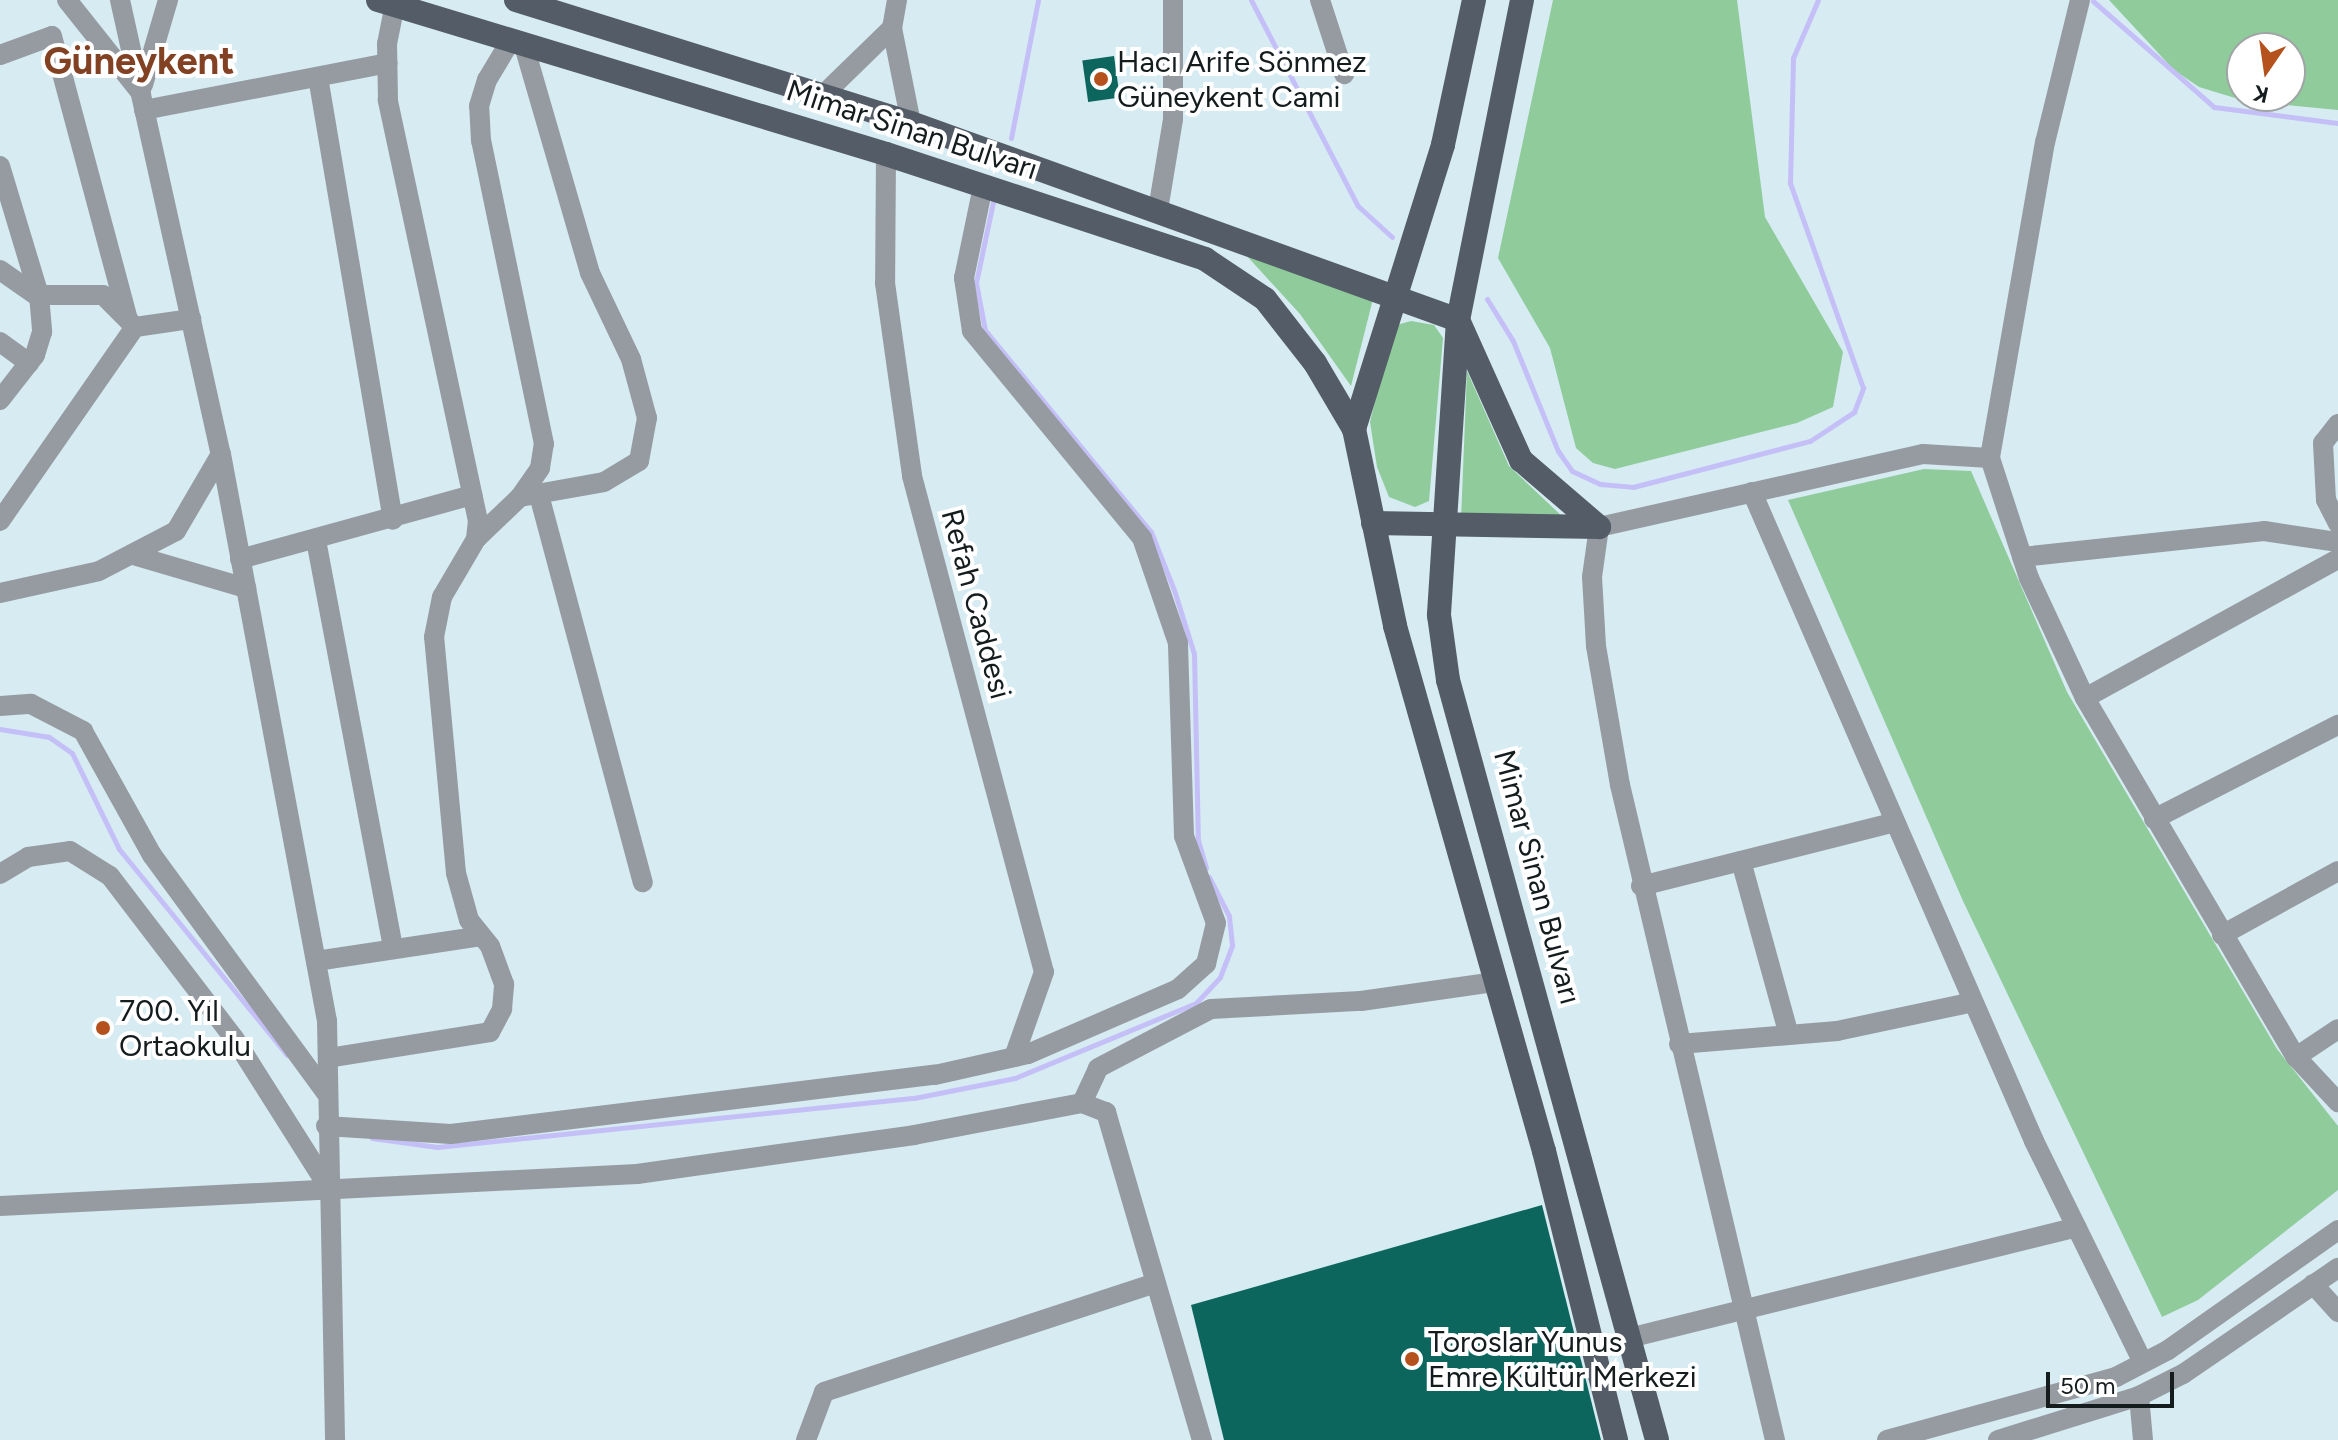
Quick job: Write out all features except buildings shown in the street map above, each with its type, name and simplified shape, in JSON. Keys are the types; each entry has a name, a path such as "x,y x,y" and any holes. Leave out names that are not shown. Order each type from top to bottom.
{"main road":[{"name":"Mimar Sinan Bulvarı","path":"516,0 819,99 911,123 1393,297 1354,429"},
{"path":"1474,0 1443,145 1393,297 1458,320 1521,460 1599,527"},
{"name":"Mimar Sinan Bulvarı","path":"1522,0 1458,320 1439,615 1448,680 1657,1440"},
{"name":"Mimar Sinan Bulvarı","path":"387,2 886,154 1205,259 1253,291 1315,363 1354,429 1399,641 1544,1151 1616,1440"},
{"path":"1373,523 1599,527"}],"street":[{"path":"67,0 142,102"},
{"path":"120,0 221,454 316,961 328,1058 326,1126 331,1191 335,1440"},
{"path":"142,102 168,0"},
{"path":"897,0 892,28 911,123"},
{"path":"1158,210 1173,119 1173,0"},
{"path":"1320,0 1344,74"},
{"path":"2080,0 2045,142 1990,458 2022,557 2085,698 2296,1057 2338,1102"},
{"path":"387,2 388,100 472,495 476,539"},
{"path":"819,99 892,28"},
{"path":"0,55 52,36 132,323 0,521"},
{"path":"517,42 479,106 501,255 544,444 530,496 643,882"},
{"path":"328,1058 490,1032 502,1009 504,984 481,936 469,920 456,873 434,637 442,597 476,539 530,496 604,482 639,461 647,418 631,359 590,273 517,42"},
{"path":"142,102 318,77 387,63"},
{"path":"318,77 393,520"},
{"name":"Refah Caddesi","path":"886,154 885,283 912,476 1044,972 1014,1057"},
{"path":"0,166 39,296 42,332 29,363 0,400"},
{"path":"326,1126 451,1134 935,1075 1014,1057 1178,989 1206,964 1216,923 1184,836 1184,691 1178,643 1154,561 1121,507 980,348 964,307 983,186"},
{"path":"0,270 39,296 103,295 132,323 191,319"},
{"path":"0,342 29,363"},
{"path":"2338,424 2323,443 2326,500 2338,524"},
{"path":"2,587 99,571 176,531 221,454"},
{"path":"1775,1440 1641,886 1596,646 1592,577 1599,527 1923,454 1990,458"},
{"path":"1752,492 1973,1002 2076,1227 2143,1363"},
{"path":"240,559 393,520 472,495"},
{"path":"2022,557 2264,531 2338,542"},
{"path":"316,540 393,949"},
{"path":"133,555 246,588"},
{"path":"2085,698 2338,559"},
{"path":"0,706 31,704 83,731 152,855 327,1094"},
{"path":"2154,819 2338,725"},
{"path":"1641,886 1895,822"},
{"path":"0,874 28,857 70,851 110,876 234,1038 331,1191"},
{"path":"1741,861 1789,1035"},
{"path":"2222,935 2338,871"},
{"path":"316,961 481,936"},
{"path":"1082,1103 1098,1068 1211,1009 1361,1001 1494,982"},
{"path":"1679,1044 1789,1035 1973,1002"},
{"path":"2296,1057 2338,1029"},
{"path":"0,1206 637,1174 914,1135 1082,1103 1106,1112 1202,1440"},
{"path":"1629,1338 2076,1227"},
{"path":"1887,1440 2053,1398 2143,1363 2338,1230"},
{"path":"1998,1440 2139,1396 2183,1374 2338,1268"},
{"path":"806,1440 824,1392 1156,1283"},
{"path":"2313,1284 2338,1312"},
{"path":"2139,1396 2143,1440"}],"green space":[{"path":"1553,0 1737,0 1765,217 1843,352 1833,407 1797,423 1615,469 1593,463 1576,448 1550,348 1498,258"},
{"path":"2109,0 2338,0 2338,110 2306,107 2306,32 2226,32 2226,95 2199,87 2174,70"},
{"path":"1246,255 1373,299 1351,386 1300,314"},
{"path":"1411,321 1434,325 1443,338 1429,501 1415,507 1389,497 1377,467 1370,422 1393,326"},
{"path":"1467,371 1509,466 1566,520 1461,520"},
{"path":"1924,469 1971,471 2067,692 2277,1049 2338,1126 2338,1190 2198,1300 2162,1317 1963,901 1788,500"}],"waterway":[{"path":"1011,138 1038,0"},
{"path":"1251,0 1358,206 1392,237"},
{"path":"1487,299 1513,341 1558,451 1572,471 1600,484 1633,487 1810,441 1854,412 1863,388 1790,183 1793,58 1818,0"},
{"path":"2093,1 2214,107 2338,123"},
{"path":"993,202 976,283 985,330 1151,532 1174,590 1194,654 1198,840 1206,868"},
{"path":"0,729 49,737 72,753 119,849 287,1055"},
{"path":"372,1138 437,1147 914,1098 1015,1078 1196,1003 1220,977 1232,945 1229,916 1209,877"}],"place":[{"name":"Hacı Arife Sönmez Güneykent Cami","path":"1101,79"},
{"name":"700. Yıl Ortaokulu","path":"103,1028"},
{"name":"Toroslar Yunus Emre Kültür Merkezi","path":"1412,1359"}],"district":[{"name":"Güneykent","path":"139,62"}]}
